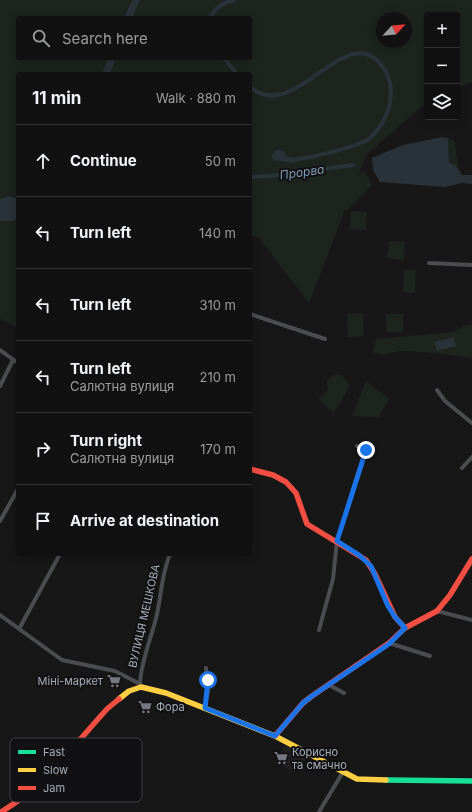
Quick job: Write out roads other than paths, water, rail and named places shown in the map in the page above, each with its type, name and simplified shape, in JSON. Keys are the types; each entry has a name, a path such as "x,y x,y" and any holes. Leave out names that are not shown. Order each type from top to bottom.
{"street":[{"path":"429,263 472,265"},
{"path":"252,315 325,339"},
{"path":"0,350 14,360 0,386"},
{"path":"437,390 445,400 472,423"},
{"path":"319,630 333,579 337,541 366,450 357,446"},
{"path":"462,468 472,457"},
{"path":"252,471 283,479 292,487 298,499 303,519 307,524 359,555 371,566 388,606 405,628"},
{"path":"0,521 16,493"},
{"path":"19,629 59,556"},
{"name":"ВУЛИЦЯ МЕШКОВА","path":"141,685 141,672 157,613 163,571 169,556"},
{"path":"275,736 303,703 389,644 405,628 437,611 450,595 472,559"},
{"path":"437,611 472,620"},
{"path":"0,615 62,660 115,671 141,685 166,693 275,736 357,779 472,781"},
{"path":"389,644 430,656"},
{"path":"205,708 208,690 206,668"},
{"path":"81,738 107,709 129,691 141,685"},
{"path":"330,685 344,693"},
{"path":"319,812 343,772"},
{"path":"1,812 18,802"}],"waterway":[{"path":"129,16 136,0"},
{"path":"211,16 220,6 234,0"},
{"path":"252,88 267,95 285,93 303,84 337,61 353,54 369,55 383,67 389,79 391,88 389,107 383,122 370,138 364,142 330,152 306,158 288,160"},
{"path":"107,72 111,60"},
{"path":"226,60 235,72"},
{"name":"Прорва","path":"252,177 271,176 353,165"}],"place":[{"name":"Міні-маркет","path":"114,681"},
{"name":"Фора","path":"145,707"},
{"name":"Корисно та смачно","path":"281,758"}]}
